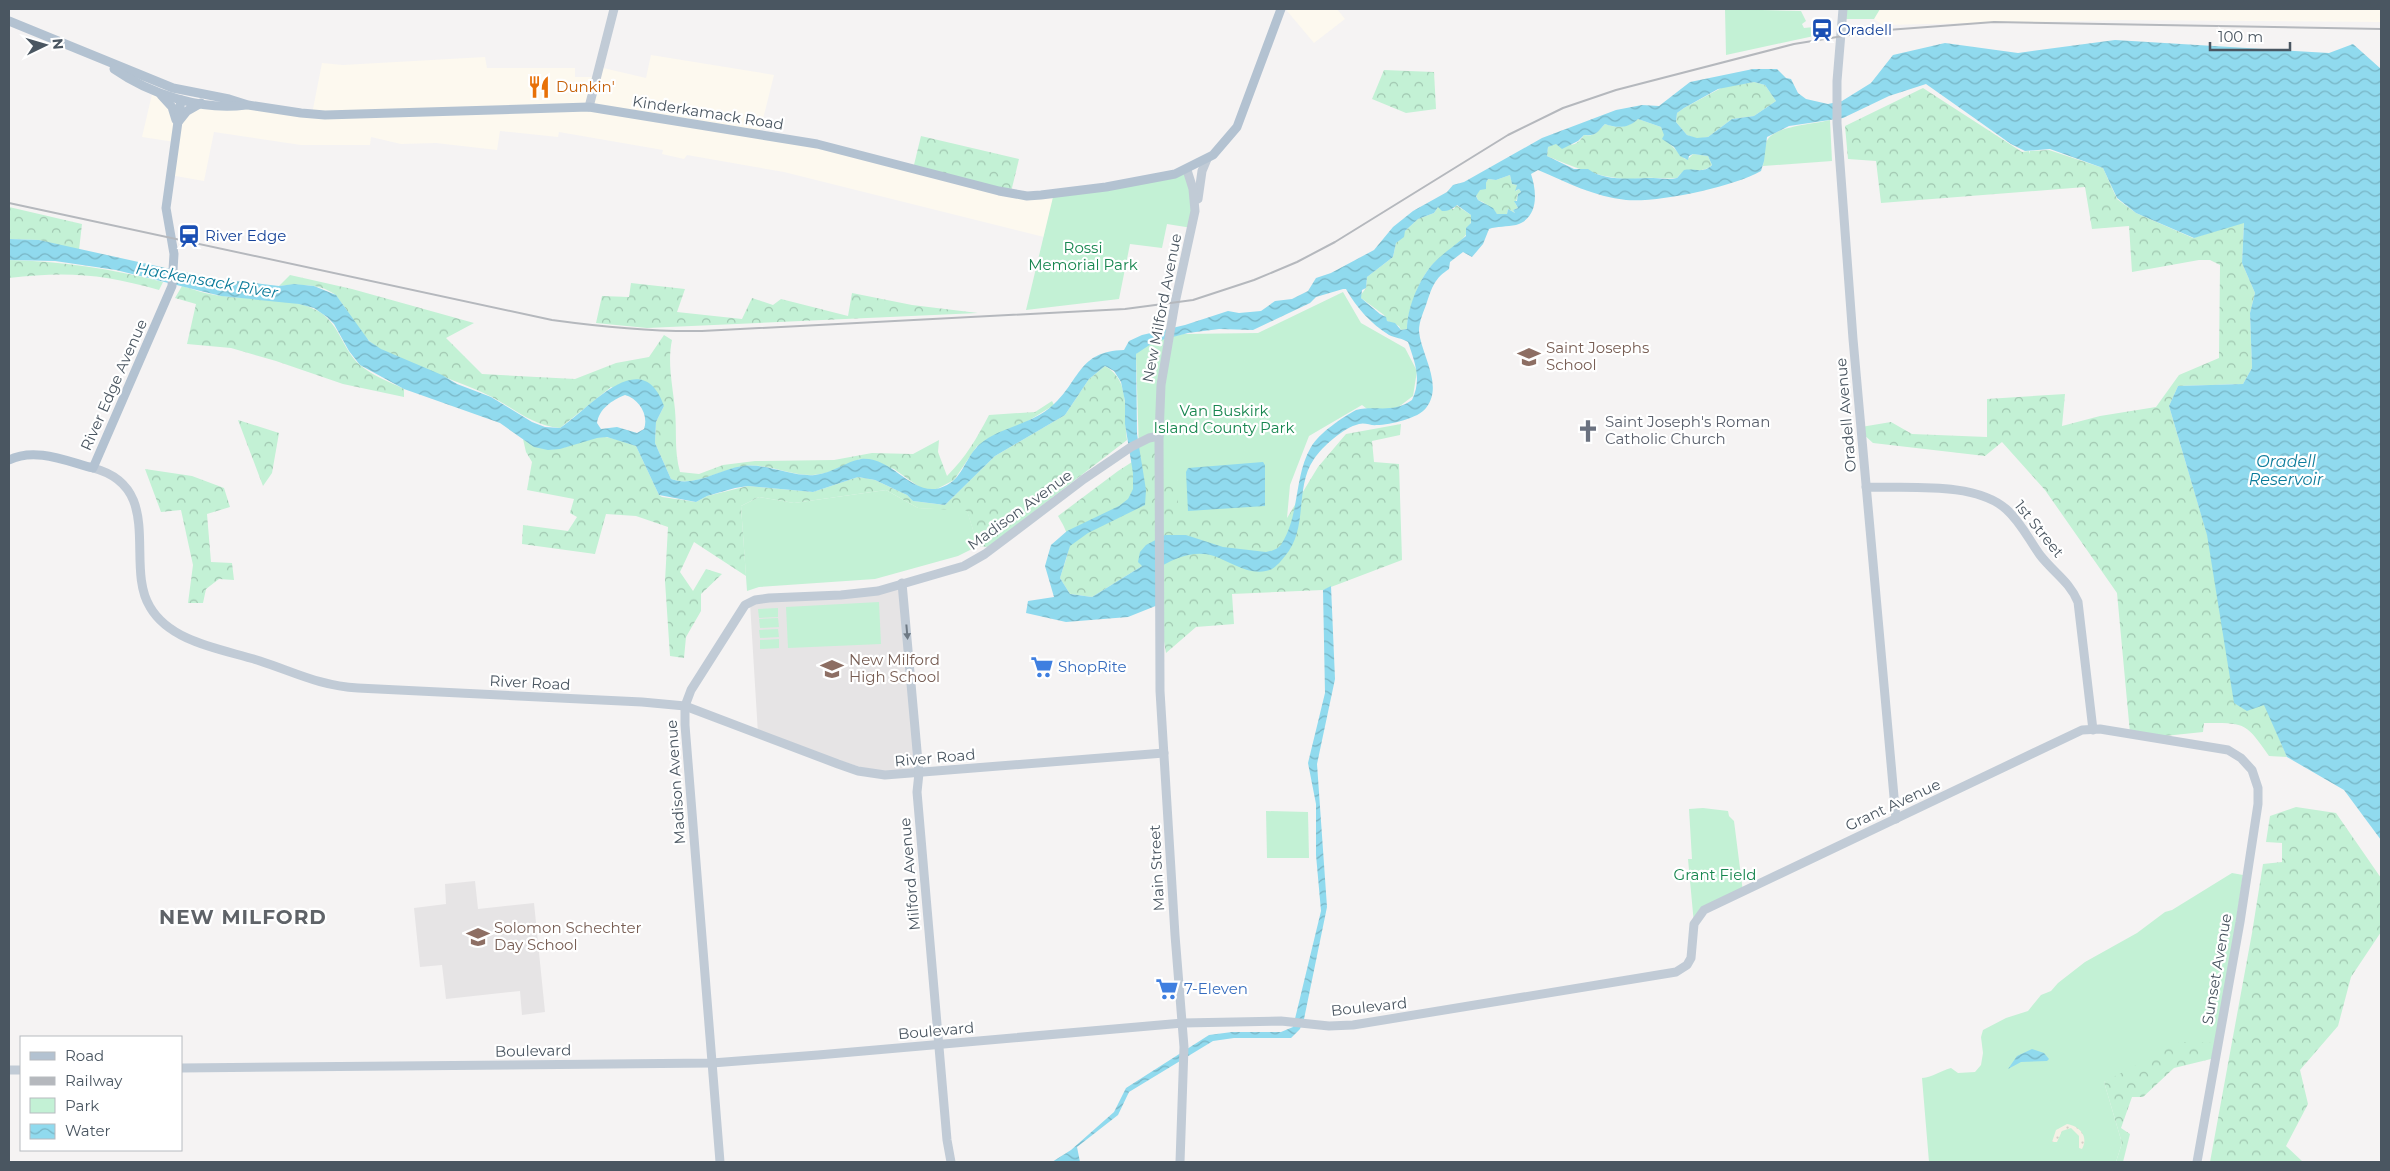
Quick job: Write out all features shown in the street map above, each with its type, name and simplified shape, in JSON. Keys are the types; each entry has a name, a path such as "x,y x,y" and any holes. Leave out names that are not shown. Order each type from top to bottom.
{"main road":[{"name":"Kinderkamack Road","path":"9,21 173,88 229,99 248,105 301,113 325,114 588,107 817,144 981,186 1028,196 1106,187 1174,174 1187,170 1207,159 1224,145 1237,127 1281,9"},
{"path":"101,60 128,79 181,100 234,107 248,105"},
{"path":"134,73 141,84"},
{"path":"157,92 172,107 178,124"},
{"name":"River Edge Avenue","path":"92,468 172,286 174,268 173,249 166,208 181,100"},
{"path":"178,124 187,111 201,103"},
{"name":"River Road","path":"9,460 24,454 38,454 92,468"}],"street":[{"path":"588,107 614,9"},
{"name":"Oradell Avenue","path":"1843,9 1837,123 1866,487 1896,819"},
{"path":"1194,216 1202,171 1207,159"},
{"name":"New Milford Avenue","path":"1159,573 1161,385 1175,303 1194,216 1193,189 1187,170"},
{"name":"Madison Avenue","path":"720,1162 685,725 685,706 690,690 746,605 755,600 860,594 951,570 975,561 1084,479 1139,443 1153,436 1159,436"},
{"name":"River Road","path":"92,468 105,472 119,481 134,503 139,523 143,592 150,608 166,624 192,640 262,662 313,681 340,687 642,702 685,706 858,771 885,776 1164,753"},
{"name":"1st Street","path":"1866,487 1970,492 2000,504 2015,518 2046,562 2070,586 2078,602 2092,730"},
{"name":"Main Street","path":"1159,573 1159,655 1164,753 1184,1048 1180,1162"},
{"name":"Milford Avenue","path":"902,584 919,773 917,792 947,1140 951,1162"},
{"name":"Grant Avenue","path":"1687,965 1693,952 1694,924 1704,910 2082,730 2155,737 2228,750 2247,764 2257,781"},
{"name":"Sunset Avenue","path":"2196,1162 2240,922 2258,804 2257,781"},
{"name":"Boulevard","path":"182,1068 712,1062 1183,1023 1292,1022 1342,1026 1416,1016 1676,972 1687,965"}],"shaded area":[{"path":"1288,9 1337,9 1345,19 1314,43 1287,11"},
{"path":"1880,9 2381,9 2381,22 2124,20 1883,25 1874,19"},
{"path":"651,55 774,75 759,135 999,191 1054,193 1044,237 784,172 687,155 684,159 662,154 663,150 559,132 558,137 500,131 497,150 436,143 401,144 371,137 370,145 301,145 214,132 204,181 170,175 175,142 142,137 153,90 175,114 201,103 312,114 322,63 343,65 485,57 487,68 575,68 575,77 596,77 599,67 646,78"},
{"name":"New Milford High School","path":"902,583 919,773 885,775 758,734 750,603 841,595"},
{"name":"Solomon Schechter Day School","path":"475,881 478,909 534,903 545,1012 522,1015 520,991 446,999 442,965 420,967 414,908 446,904 445,884"}],"green space":[{"path":"1725,9 1801,11 1806,21 1802,24 1804,28 1814,27 1814,36 1726,55"},
{"path":"1843,9 1880,9 1874,19 1842,19"},
{"path":"1384,70 1434,72 1436,109 1406,113 1372,99"},
{"path":"1754,82 1765,85 1776,101 1754,116 1732,119 1708,137 1697,139 1687,135 1676,122 1677,113 1723,87"},
{"path":"1923,88 2022,152 2029,151 2030,154 2030,151 2049,150 2103,168 2117,199 2136,213 2193,238 2244,222 2242,263 2255,293 2250,313 2252,368 2243,384 2178,386 2169,406 2237,628 2287,757 2269,756 2255,736 2237,724 2204,723 2203,732 2155,737 2130,733 2117,593 2045,490 2002,442 1985,456 1873,443 1862,433 1861,427 1891,422 1912,434 1987,437 1987,399 2065,394 2062,426 2100,416 2156,407 2179,375 2219,358 2220,265 2210,260 2199,260 2132,272 2129,226 2092,229 2085,187 1881,203 1876,161 1848,159 1845,126"},
{"path":"1638,119 1661,127 1670,144 1685,159 1688,159 1693,154 1708,156 1712,165 1703,170 1685,172 1677,178 1627,179 1613,178 1594,173 1547,156 1548,147 1556,144 1574,144 1584,135 1596,133 1605,124 1622,126"},
{"path":"1830,120 1832,161 1763,166 1765,145 1772,135 1787,128"},
{"path":"921,136 1019,159 1011,192 913,169"},
{"name":"Rossi Memorial Park","path":"1187,170 1191,182 1192,228 1167,224 1162,248 1130,244 1119,299 1026,310 1054,193"},
{"path":"1510,175 1512,184 1517,185 1516,191 1519,189 1521,192 1517,195 1515,203 1518,208 1513,210 1515,213 1508,209 1507,214 1497,214 1478,200 1476,195 1480,189 1486,189 1488,179 1496,180"},
{"path":"1456,205 1471,215 1471,224 1468,231 1464,238 1433,264 1423,277 1409,313 1407,329 1401,330 1399,326 1387,321 1384,315 1361,298 1360,296 1366,288 1367,277 1393,257 1396,243 1418,219 1434,213 1438,207 1454,209"},
{"path":"9,207 82,224 79,250 39,240 9,239"},
{"path":"9,260 86,266 163,282 159,290 120,280 85,275 9,278"},
{"path":"290,275 352,289 474,323 446,338 482,374 575,379 616,363 649,357 664,335 672,340 670,366 680,472 699,474 723,465 755,461 834,460 872,453 913,454 939,440 938,452 947,476 971,447 989,415 1035,412 1052,401 1054,405 1028,421 977,446 954,480 935,490 922,489 894,469 860,459 831,471 813,475 796,474 762,466 745,466 698,480 680,481 671,479 655,443 656,422 664,406 611,387 560,428 541,424 492,397 380,349 361,332 332,292 309,286 279,286"},
{"path":"631,283 685,289 677,312 742,319 752,298 773,305 781,299 848,316 852,293 912,305 978,313 647,328 596,323 602,296 629,297"},
{"path":"182,286 213,295 293,302 314,309 335,327 348,351 364,369 404,389 404,397 343,384 231,348 187,344 196,304 175,298"},
{"name":"Van Buskirk Island County Park","path":"1343,292 1361,323 1405,348 1417,371 1413,396 1388,415 1371,412 1362,405 1309,436 1290,485 1287,518 1085,537 1139,452 1136,354 1146,343 1183,334 1258,333"},
{"path":"1105,366 1114,372 1123,389 1127,440 988,547 978,546 967,511 918,508 886,490 794,503 759,497 741,506 746,576 694,542 680,572 693,591 706,569 722,574 701,594 701,611 686,637 684,658 670,656 665,581 668,527 636,516 606,514 595,554 522,544 523,525 568,531 577,517 570,513 574,499 527,490 532,462 526,452 523,439 535,446 546,449 566,447 594,438 605,437 636,446 659,495 662,497 696,502 707,496 748,486 813,492 858,477 875,480 907,495 913,501 945,505 995,456 1065,415 1089,379"},
{"path":"238,420 279,433 272,473 263,486"},
{"path":"1401,424 1400,435 1372,441 1374,462 1399,464 1402,560 1323,590 1232,594 1234,624 1196,627 1166,653 1158,605 1142,566 1092,597 1070,594 1060,578 1069,547 1067,533 1058,516 1118,471 1157,446 1157,484 1174,487 1182,518 1287,518 1318,467 1346,434"},
{"path":"145,469 192,476 224,488 230,507 207,514 211,562 232,563 234,580 219,579 206,589 203,603 188,603 193,565 181,510 161,512"},
{"path":"886,490 918,508 967,510 978,546 958,556 875,579 759,587 747,591 741,506 759,497 794,503"},
{"path":"879,602 881,644 788,648 786,607"},
{"path":"778,608 778,617 759,618 758,609"},
{"path":"778,618 779,627 760,628 759,619"},
{"path":"778,629 779,637 760,638 759,630"},
{"path":"779,639 779,648 760,649 760,640"},
{"path":"2296,807 2336,813 2381,878 2381,932 2351,977 2338,1026 2300,1070 2308,1104 2286,1146 2303,1162 2210,1162 2263,864 2282,862 2282,843 2266,842 2270,816"},
{"name":"Grant Field","path":"1703,808 1728,811 1729,816 1734,821 1743,892 1709,907 1694,924 1688,859 1692,859 1689,809"},
{"path":"1266,811 1308,812 1309,858 1267,858"},
{"path":"2232,873 2243,875 2218,1043 2207,1044 2104,1082 2122,1143 2116,1162 1929,1162 1922,1078 1951,1068 1958,1073 1975,1072 1981,1065 1983,1053 1981,1037 1983,1030 2006,1018 2028,1011 2041,995 2051,991 2058,983 2085,962 2137,933 2165,912 2172,910"},
{"path":"2180,1042 2218,1043 2215,1058 2174,1068 2143,1097 2132,1097 2121,1128 2130,1134 2123,1162 2116,1162 2122,1143 2104,1082"}],"sand":[{"path":"2067,1124 2076,1127 2084,1136 2082,1149 2079,1148 2079,1136 2071,1128 2062,1131 2057,1142 2052,1142 2056,1130"}],"water":[{"name":"Oradell Reservoir","path":"2115,40 2329,53 2353,44 2381,69 2381,840 2344,790 2287,757 2264,705 2247,711 2234,703 2207,535 2169,406 2178,386 2243,384 2252,368 2250,313 2255,293 2242,263 2244,223 2194,238 2136,213 2117,198 2103,168 2050,149 2025,151 2011,144 1926,84 1889,96 1843,118 1789,126 1767,137 1761,171 1732,183 1695,193 1656,199 1626,200 1603,196 1538,170 1531,174 1535,196 1529,217 1516,225 1489,229 1483,244 1472,257 1463,252 1450,262 1449,269 1437,279 1432,287 1419,331 1430,370 1433,390 1426,408 1411,418 1396,422 1383,425 1361,424 1353,426 1340,433 1323,449 1314,459 1304,482 1297,533 1292,545 1274,568 1257,572 1206,554 1184,556 1156,569 1158,605 1128,617 1066,622 1026,613 1028,601 1054,597 1045,566 1051,545 1067,531 1119,506 1128,499 1133,489 1133,473 1125,424 1125,401 1121,382 1114,371 1105,366 1089,379 1065,415 995,456 945,505 913,501 907,495 875,480 858,477 813,492 748,486 707,496 696,502 659,495 636,446 607,437 597,438 560,449 548,450 534,447 500,423 404,389 360,365 349,351 334,324 314,308 299,304 221,296 116,270 55,261 9,260 9,239 39,240 211,278 279,286 294,284 314,286 336,295 369,341 381,349 442,375 457,384 491,397 532,422 545,427 560,428 615,386 629,380 643,380 654,388 664,406 656,422 655,443 671,479 680,481 698,480 743,466 761,466 797,474 815,475 861,459 873,460 884,464 914,484 924,488 935,489 947,485 957,477 971,454 988,438 1045,412 1062,396 1081,369 1097,356 1124,350 1129,341 1142,335 1185,325 1228,311 1239,313 1261,311 1275,301 1292,299 1308,291 1316,278 1331,273 1374,250 1393,227 1413,211 1447,192 1453,185 1464,182 1542,138 1616,110 1642,105 1659,106 1690,82 1753,69 1777,69 1786,78 1791,79 1798,93 1806,99 1828,104 1842,101 1871,83 1893,55 1945,43 2018,53","holes":["1754,82 1765,85 1776,101 1754,116 1732,119 1708,137 1697,138 1687,135 1676,122 1677,113 1718,89","1638,119 1661,127 1664,135 1662,139 1674,147 1680,156 1688,160 1689,156 1693,154 1708,156 1712,165 1702,170 1684,170 1674,179 1611,178 1588,169 1574,169 1547,156 1548,147 1556,144 1562,149 1578,141 1584,135 1596,133 1605,124 1618,127 1630,125","1510,175 1512,184 1517,185 1515,191 1519,189 1521,192 1518,194 1517,201 1514,201 1518,208 1513,210 1515,213 1508,209 1507,214 1497,214 1493,208 1478,200 1476,196 1480,190 1486,189 1488,179 1496,180","1457,205 1471,215 1471,223 1466,228 1466,236 1438,259 1426,272 1411,304 1407,329 1401,330 1395,323 1387,321 1386,317 1361,298 1362,290 1366,288 1367,277 1393,257 1396,243 1404,237 1405,231 1418,219 1434,213 1438,207 1442,211 1449,210","1346,289 1359,309 1376,326 1389,335 1408,342 1417,378 1417,385 1412,400 1398,407 1356,410 1338,421 1315,441 1302,470 1288,532 1281,545 1277,548 1266,552 1223,547 1186,535 1165,535 1146,545 1140,552 1138,562 1142,566 1092,597 1070,594 1060,578 1070,546 1088,533 1145,505 1146,490 1137,434 1136,354 1154,342 1188,333 1219,329 1253,330 1310,303 1316,297","625,395 635,400 644,413 644,429 637,433 617,427 601,429 597,423 600,413 615,400"]},
{"path":"1263,462 1265,465 1265,506 1188,511 1186,472 1188,468"},
{"path":"1331,586 1335,679 1317,764 1327,907 1304,1019 1300,1029 1291,1038 1234,1038 1213,1041 1129,1092 1118,1115 1077,1147 1080,1162 1052,1162 1071,1150 1114,1112 1126,1088 1209,1035 1232,1032 1281,1032 1293,1027 1321,911 1316,855 1316,804 1308,763 1325,693 1323,590"},
{"path":"2032,1049 2044,1053 2049,1059 2047,1061 2021,1062 2008,1069 2017,1056"}],"railway":[{"path":"9,203 552,320 608,327 664,331 702,331 1125,309 1193,300 1254,280 1297,262 1335,242 1508,135 1563,108 1616,90 1794,44 1874,31 1994,22 2381,29"}],"place":[{"name":"Oradell","path":"1822,30"},
{"name":"Dunkin'","path":"539,87"},
{"name":"River Edge","path":"189,236"},
{"name":"Saint Josephs School","path":"1529,357"},
{"name":"Saint Joseph's Roman Catholic Church","path":"1588,431"},
{"name":"ShopRite","path":"1042,667"},
{"name":"New Milford High School","path":"832,669"},
{"name":"Solomon Schechter Day School","path":"478,937"},
{"name":"7-Eleven","path":"1167,989"}],"district":[{"name":"NEW MILFORD","path":"243,917"}],"water label":[{"name":"Hackensack River","path":"207,280"}]}
